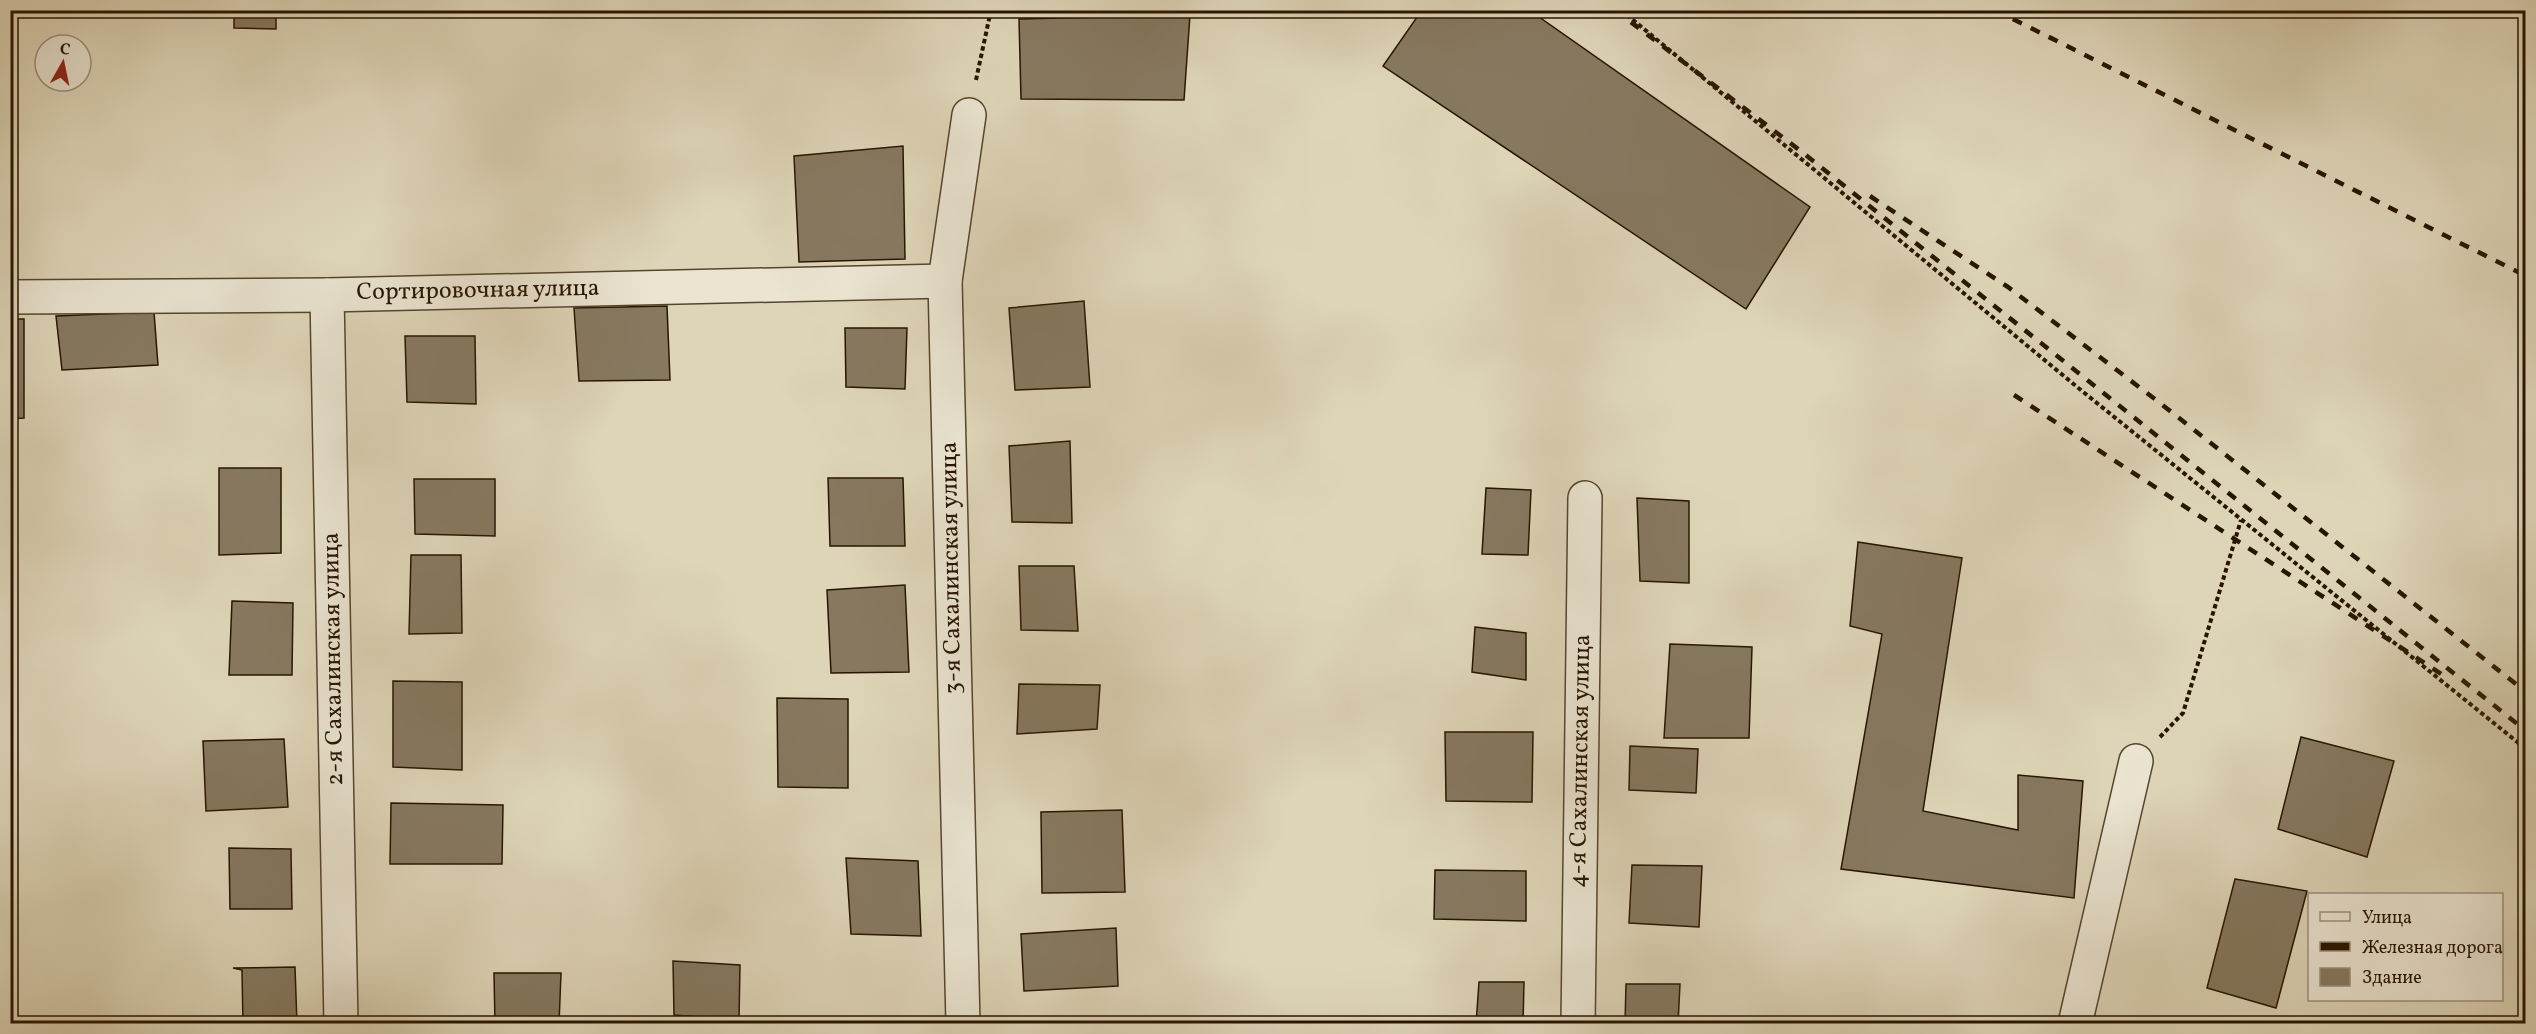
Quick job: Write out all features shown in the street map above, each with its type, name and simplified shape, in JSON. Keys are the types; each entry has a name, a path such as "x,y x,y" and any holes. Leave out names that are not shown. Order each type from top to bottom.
{"street":[{"name":"3-я Сахалинская улица","path":"963,1023 945,281 969,115"},
{"name":"Сортировочная улица","path":"10,297 327,295 945,281"},
{"name":"2-я Сахалинская улица","path":"327,295 341,1023"},
{"name":"4-я Сахалинская улица","path":"1578,1023 1585,498"},
{"path":"2075,1023 2136,761"}],"path":[{"path":"969,115 991,10"},
{"path":"1621,10 2241,520 2526,749"},
{"path":"2136,761 2183,713 2241,520"}],"building":[{"path":"234,10 276,10 276,29 234,28"},
{"path":"1422,10 1529,10 1810,207 1746,309 1383,66"},
{"path":"1190,15 1184,100 1021,99 1019,19"},
{"path":"903,146 905,259 799,262 794,156"},
{"path":"1084,301 1090,387 1015,390 1009,308"},
{"path":"667,306 670,380 579,381 574,308"},
{"path":"154,312 158,365 62,370 56,316"},
{"path":"10,319 24,319 24,418 10,419"},
{"path":"845,328 907,328 905,389 846,387"},
{"path":"405,336 475,336 476,404 407,402"},
{"path":"1070,441 1072,523 1012,522 1009,446"},
{"path":"219,468 281,468 281,553 219,555"},
{"path":"828,478 903,478 905,546 830,546"},
{"path":"414,479 495,479 495,536 415,534"},
{"path":"1486,488 1531,490 1528,555 1482,554"},
{"path":"1637,498 1689,501 1689,583 1640,581"},
{"path":"1858,542 1962,558 1923,811 2018,830 2018,775 2083,781 2074,898 1841,869 1882,634 1850,626"},
{"path":"411,555 461,555 462,633 409,634"},
{"path":"1019,566 1074,566 1078,631 1021,630"},
{"path":"905,585 909,672 831,673 827,590"},
{"path":"232,601 293,603 292,675 229,675"},
{"path":"1475,627 1526,633 1526,680 1472,672"},
{"path":"1670,644 1752,647 1749,738 1664,738"},
{"path":"393,681 462,682 462,770 393,767"},
{"path":"1019,684 1100,685 1097,729 1017,734"},
{"path":"777,698 848,699 848,788 778,787"},
{"path":"1445,732 1533,732 1532,802 1446,801"},
{"path":"2301,737 2394,761 2367,857 2278,829"},
{"path":"284,739 288,807 206,811 203,741"},
{"path":"1630,746 1698,749 1696,793 1629,790"},
{"path":"391,803 503,805 502,864 390,864"},
{"path":"1122,810 1125,892 1042,893 1041,812"},
{"path":"229,848 291,849 292,909 230,909"},
{"path":"846,858 918,861 921,936 851,934"},
{"path":"1632,865 1702,866 1699,927 1629,923"},
{"path":"1435,870 1526,871 1526,921 1434,919"},
{"path":"2235,879 2307,891 2276,1008 2207,988"},
{"path":"1116,928 1118,986 1024,991 1021,934"},
{"path":"673,961 740,965 739,1020 674,1015"},
{"path":"295,967 297,1024 243,1024 242,970 233,968"},
{"path":"494,973 561,973 559,1024 495,1024"},
{"path":"1479,982 1524,982 1523,1024 1476,1024"},
{"path":"1626,984 1680,984 1678,1024 1625,1024"}],"railway":[{"path":"1615,10 1802,152 2526,731"},
{"path":"1995,10 2526,276"},
{"path":"1870,196 2008,287 2160,403 2526,692"},
{"path":"2014,395 2446,677"}]}
